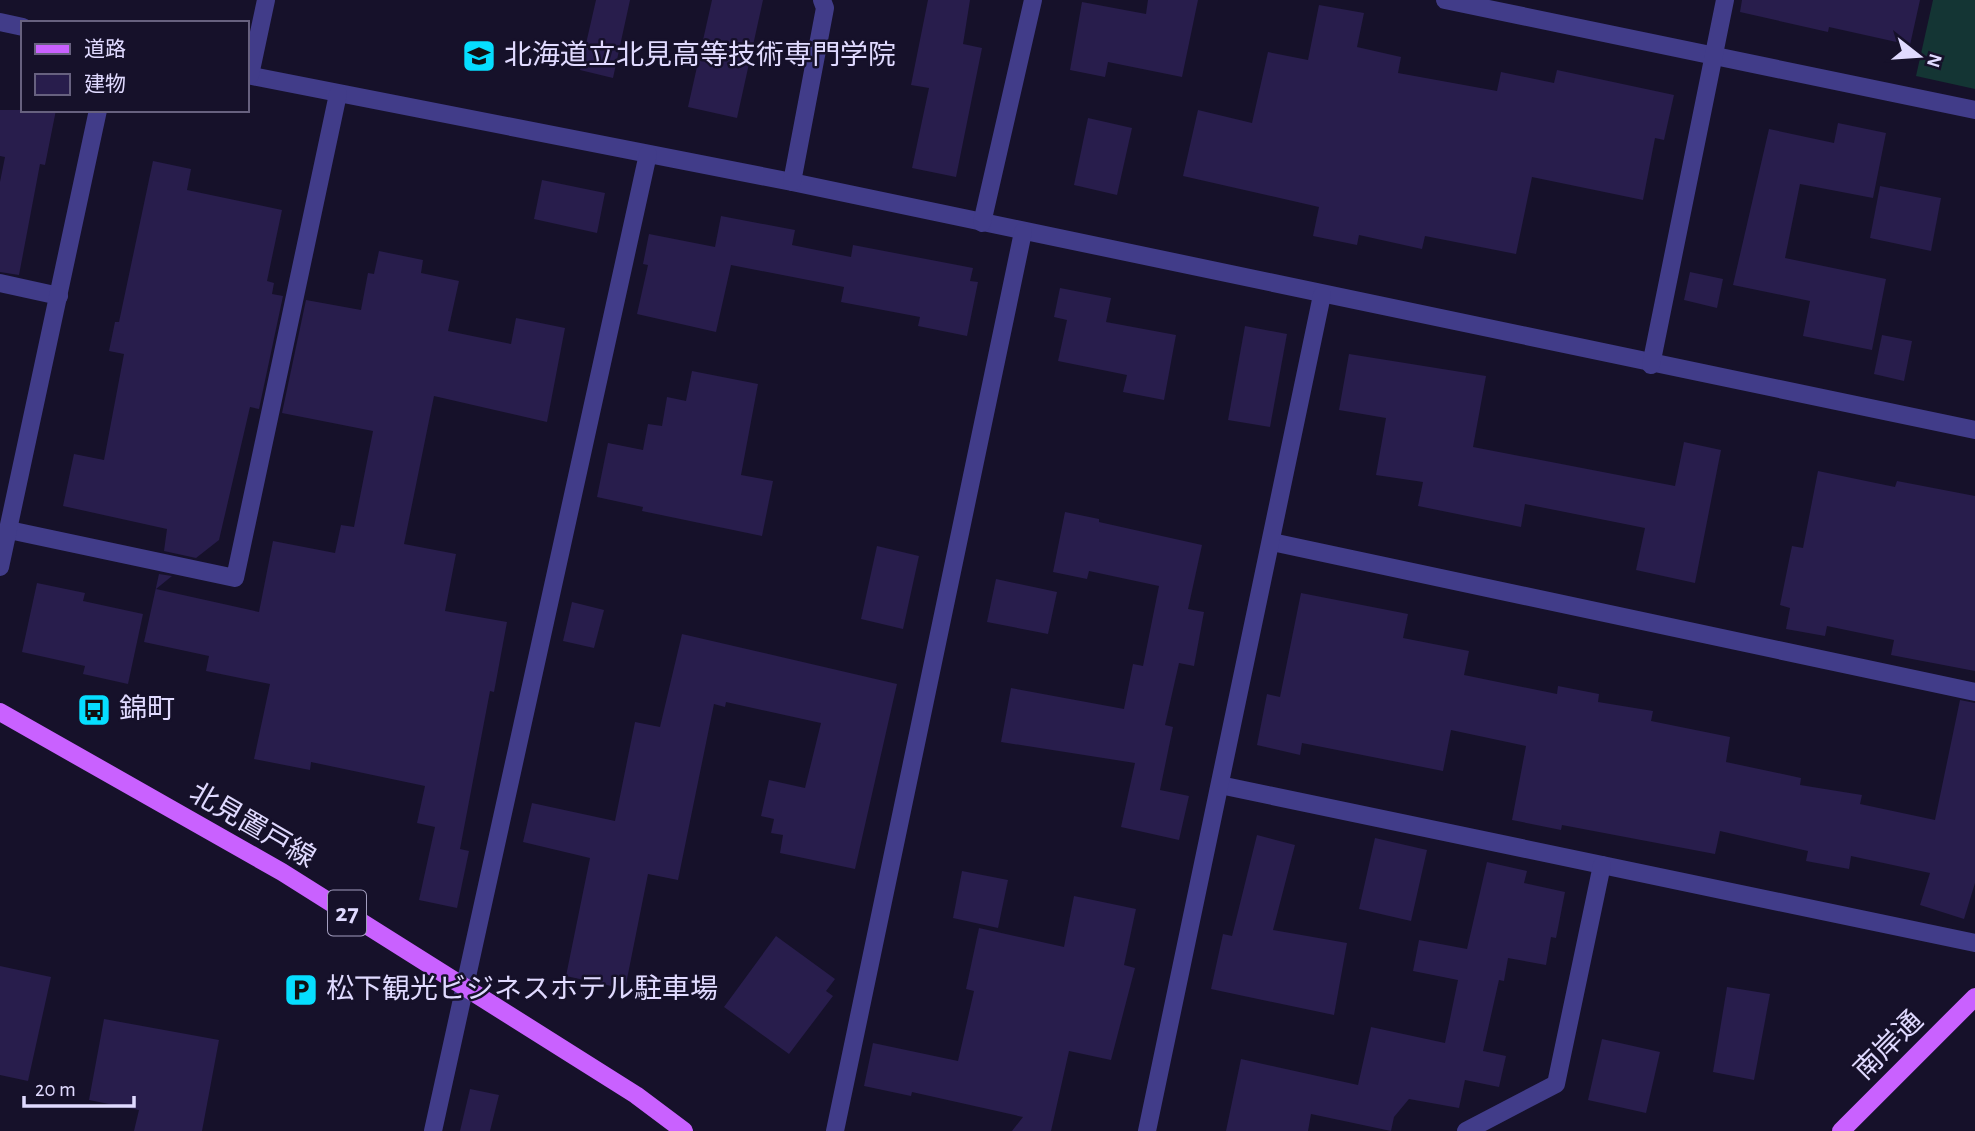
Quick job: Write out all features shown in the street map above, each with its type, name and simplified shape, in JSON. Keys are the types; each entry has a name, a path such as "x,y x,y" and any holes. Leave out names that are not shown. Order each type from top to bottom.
{"main road":[{"name":"北見置戸線","path":"0,712 271,866 636,1096 684,1131"},
{"name":"南岸通","path":"1841,1131 1975,997"}],"street":[{"path":"266,0 248,75 792,182 1651,365 1975,430"},
{"path":"792,182 825,8 822,0"},
{"path":"982,223 1033,0"},
{"path":"1445,0 1975,110"},
{"path":"1651,365 1725,0"},
{"path":"0,22 21,27"},
{"path":"9,530 235,578 338,93"},
{"path":"0,567 98,112"},
{"path":"433,1131 648,154"},
{"path":"835,1131 1023,232"},
{"path":"0,283 59,296"},
{"path":"1147,1131 1272,542 1321,295"},
{"path":"1272,542 1975,692"},
{"path":"1220,785 1975,943"},
{"path":"1466,1131 1556,1084 1602,865"}],"green space":[{"path":"1933,0 1975,0 1975,89 1916,76"}],"building":[{"path":"596,0 630,0 613,78 580,70"},
{"path":"712,0 763,0 737,118 688,107"},
{"path":"928,0 970,0 963,44 982,48 956,177 912,168 929,88 911,85"},
{"path":"1148,0 1198,0 1182,77 1108,62 1105,77 1070,70 1082,2 1146,14"},
{"path":"1742,0 1920,0 1910,45 1829,27 1828,32 1740,12"},
{"path":"1319,5 1364,13 1357,47 1401,57 1398,73 1497,91 1501,72 1554,83 1557,70 1674,95 1664,140 1655,138 1643,200 1532,177 1516,254 1425,236 1422,249 1359,235 1357,245 1313,236 1319,207 1183,176 1198,110 1252,123 1268,52 1308,60"},
{"path":"0,110 56,112 45,165 40,164 19,275 0,272 0,182 5,157 0,156"},
{"path":"1088,118 1132,128 1117,195 1074,185"},
{"path":"1838,123 1886,133 1873,198 1800,184 1785,258 1886,279 1872,350 1803,336 1810,301 1733,285 1769,129 1834,143"},
{"path":"153,161 191,169 187,190 282,210 267,281 274,283 272,294 283,296 259,409 250,407 219,540 196,558 164,551 167,529 63,506 74,454 104,460 124,354 109,351 115,322 119,322"},
{"path":"542,180 605,193 597,233 534,219"},
{"path":"1880,186 1941,198 1931,251 1870,238"},
{"path":"721,216 795,230 792,245 851,257 853,245 973,268 970,281 978,282 967,336 918,326 920,317 841,302 844,287 731,265 716,332 637,314 648,265 643,264 649,234 715,247"},
{"path":"379,251 423,260 421,273 459,281 448,331 511,344 516,318 565,328 547,422 434,396 404,544 456,554 445,611 507,622 494,692 490,691 460,849 469,851 457,908 419,900 435,827 417,823 425,786 311,762 310,770 254,759 270,684 206,671 209,656 144,642 159,574 172,576 156,589 259,612 273,541 335,553 341,525 354,527 373,431 282,413 306,300 361,310 368,273 374,274"},
{"path":"1690,272 1723,279 1717,308 1684,300"},
{"path":"1060,288 1111,298 1106,322 1176,335 1164,400 1123,392 1127,375 1058,361 1067,320 1054,317"},
{"path":"1245,326 1287,334 1270,427 1228,420"},
{"path":"1882,335 1912,341 1904,381 1874,374"},
{"path":"1349,354 1486,376 1473,447 1675,486 1684,442 1721,450 1695,583 1636,570 1645,528 1525,504 1521,527 1418,506 1423,482 1376,475 1386,418 1339,410"},
{"path":"692,371 758,384 741,475 773,481 762,536 642,511 643,507 597,497 608,443 643,450 648,424 662,426 667,397 686,401"},
{"path":"1818,471 1895,487 1897,481 1975,496 1975,671 1891,655 1894,640 1827,626 1825,636 1786,629 1790,608 1780,605 1792,546 1803,548"},
{"path":"1065,512 1202,545 1188,609 1204,612 1194,666 1179,663 1165,725 1173,727 1160,790 1189,796 1179,840 1121,827 1135,763 1001,742 1011,688 1124,709 1133,664 1143,666 1159,586 1089,571 1087,579 1053,572"},
{"path":"877,546 919,556 903,629 861,619"},
{"path":"996,579 1057,592 1048,634 987,622"},
{"path":"37,583 85,593 83,601 143,614 128,684 83,674 85,666 22,652"},
{"path":"1301,593 1408,614 1403,638 1469,651 1464,675 1557,694 1558,686 1599,694 1598,702 1653,711 1651,721 1730,737 1726,762 1801,778 1800,785 1862,795 1860,804 1935,820 1960,700 1975,703 1975,883 1964,919 1920,905 1930,873 1851,856 1849,869 1806,861 1808,851 1720,831 1715,854 1562,825 1561,830 1512,820 1526,746 1451,730 1443,771 1302,743 1300,755 1257,745 1267,694 1280,697"},
{"path":"572,602 604,610 594,648 563,641"},
{"path":"682,634 897,684 855,869 780,853 783,835 771,833 774,819 761,816 769,780 805,788 821,723 726,702 725,707 714,704 678,880 648,874 625,989 566,976 590,858 523,842 532,803 615,821 635,722 660,727"},
{"path":"1257,835 1295,845 1273,930 1347,943 1334,1015 1211,989 1223,934 1232,936"},
{"path":"1375,838 1427,850 1411,921 1359,909"},
{"path":"1487,862 1527,871 1524,883 1565,892 1556,938 1551,937 1546,965 1508,958 1504,981 1499,980 1483,1051 1506,1056 1499,1087 1465,1080 1459,1108 1409,1099 1394,1117 1391,1131 1311,1114 1308,1131 1226,1131 1241,1059 1358,1085 1371,1027 1445,1043 1458,980 1413,971 1419,940 1467,949"},
{"path":"962,871 1008,880 998,928 953,918"},
{"path":"1074,896 1136,909 1124,965 1135,968 1111,1060 1069,1051 1051,1131 1012,1131 1023,1117 912,1092 911,1096 864,1086 873,1043 958,1061 974,991 966,989 979,928 1064,947"},
{"path":"776,936 835,979 826,991 833,996 789,1054 724,1007"},
{"path":"0,966 51,977 28,1081 0,1075"},
{"path":"1727,987 1770,994 1754,1080 1713,1072"},
{"path":"104,1019 219,1040 202,1131 134,1131 139,1110 89,1100"},
{"path":"1602,1039 1660,1052 1646,1113 1588,1100"},
{"path":"470,1089 499,1095 490,1131 460,1131"}],"place":[{"name":"北海道立北見高等技術専門学院","path":"479,56"},
{"name":"錦町","path":"94,710"},
{"name":"松下観光ビジネスホテル駐車場","path":"301,990"}]}
